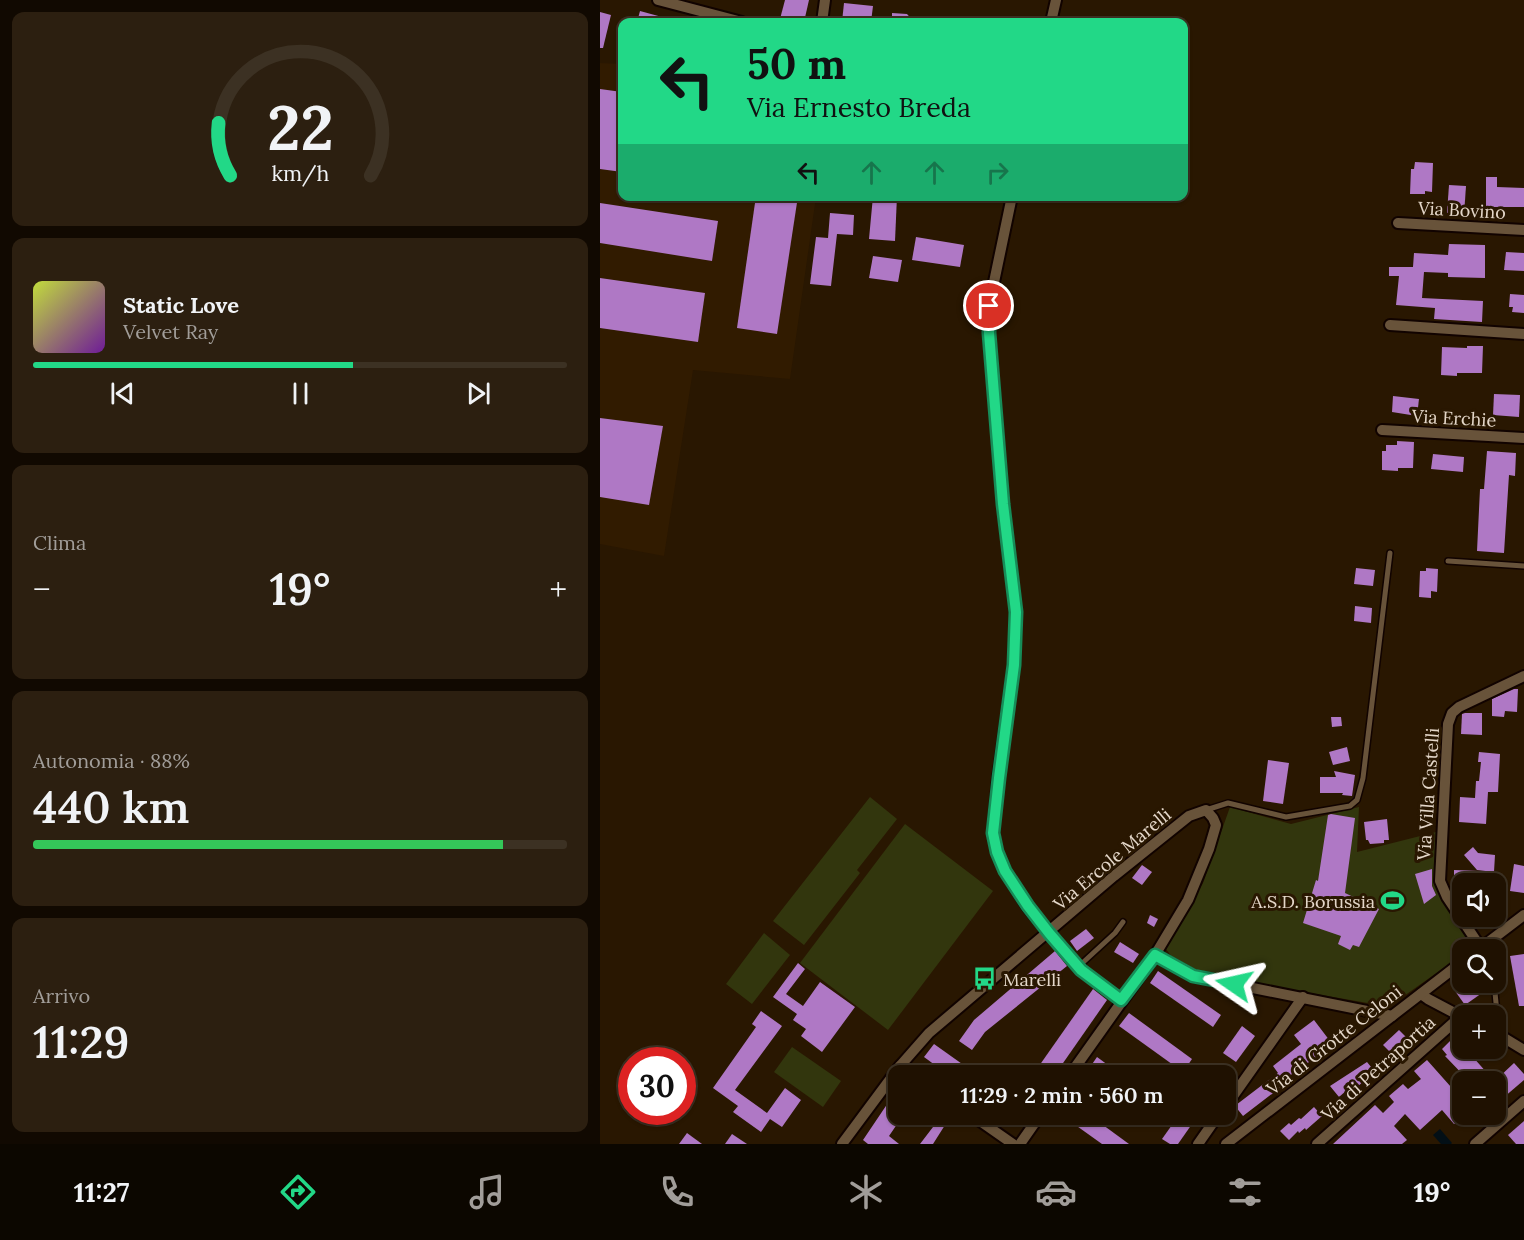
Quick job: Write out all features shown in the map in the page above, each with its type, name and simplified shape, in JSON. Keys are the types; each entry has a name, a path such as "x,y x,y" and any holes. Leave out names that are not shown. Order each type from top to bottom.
{"street":[{"path":"658,0 727,18"},
{"path":"823,18 825,0"},
{"path":"1052,18 1056,0"},
{"path":"1011,201 989,306 989,333 1003,504 1016,612 1014,665 993,833 997,852 1005,871 1028,906 1078,967 1121,1000"},
{"name":"Via Bovino","path":"1398,223 1524,230"},
{"path":"1390,325 1524,334"},
{"name":"Via Erchie","path":"1382,430 1524,438"},
{"name":"Via Villa Castelli","path":"1473,939 1440,882 1448,724 1452,713 1459,707 1524,676"},
{"path":"1077,1065 1155,955 1188,900 1209,849 1216,825 1206,810"},
{"name":"Via Ercole Marelli","path":"901,1065 929,1033 956,1009 1114,876 1189,816 1206,810"},
{"path":"1492,939 1524,915"},
{"path":"1155,955 1193,976 1392,1016"},
{"name":"Via di Grotte Celoni","path":"1226,1144 1452,970"},
{"path":"1421,994 1452,1011"},
{"path":"1236,1092 1303,997"},
{"name":"Via di Petraportia","path":"1317,1144 1452,1025"},
{"path":"1506,1039 1524,1050"},
{"name":"Via Ercole Marelli","path":"842,1144 888,1082"},
{"path":"1475,1144 1524,1101"},
{"path":"986,1125 1013,1144"},
{"path":"1020,1144 1033,1125"},
{"path":"1198,1144 1212,1125"}],"lane":[{"path":"1206,810 1228,803 1286,818 1350,806 1357,800 1363,778 1390,553"},
{"path":"1448,561 1524,566"},
{"path":"1078,967 1115,933 1123,922"}],"shaded area":[{"path":"600,63 618,64 618,201 815,201 790,379 693,370 664,556 600,544"},
{"path":"1440,1129 1451,1144 1441,1144 1433,1135"}],"green space":[{"path":"870,797 897,819 857,870 860,873 804,945 773,921"},
{"path":"1230,807 1291,824 1359,807 1357,852 1436,832 1435,886 1452,912 1452,927 1462,927 1470,939 1452,939 1452,962 1394,1003 1379,1005 1247,982 1190,969 1174,960 1166,949 1203,883"},
{"path":"905,824 993,891 888,1030 800,963"},
{"path":"764,933 790,955 752,1004 726,984"},
{"path":"792,1047 841,1081 823,1107 774,1072"}],"building":[{"path":"785,0 809,0 805,18 780,18"},
{"path":"844,3 873,6 872,18 842,18"},
{"path":"640,11 666,18 638,18"},
{"path":"600,12 611,15 603,48 600,48"},
{"path":"892,13 907,14 910,18 892,18"},
{"path":"600,89 618,91 618,171 600,169"},
{"path":"1415,162 1433,163 1432,192 1410,194 1411,169 1414,169"},
{"path":"1486,177 1497,177 1497,187 1524,188 1524,207 1486,207"},
{"path":"1449,185 1466,186 1464,215 1447,213"},
{"path":"755,201 797,201 777,334 737,328"},
{"path":"873,201 897,201 895,241 869,239"},
{"path":"600,203 718,221 712,261 600,243"},
{"path":"830,213 854,215 853,235 837,234 831,286 810,284 816,237 828,238"},
{"path":"916,237 964,245 960,267 912,260"},
{"path":"1449,244 1485,245 1485,278 1448,277 1448,273 1424,272 1422,298 1483,301 1482,322 1434,319 1435,308 1396,305 1399,276 1389,276 1389,267 1413,267 1414,253 1448,255"},
{"path":"1506,252 1524,253 1524,271 1504,270"},
{"path":"873,256 902,260 898,282 869,278"},
{"path":"600,278 705,293 698,342 600,328"},
{"path":"1510,294 1524,295 1524,313 1512,312 1513,307 1509,307"},
{"path":"1467,346 1483,346 1482,373 1441,375 1442,347 1467,348"},
{"path":"1494,394 1520,395 1519,417 1493,415"},
{"path":"1393,396 1419,399 1417,416 1392,412"},
{"path":"600,418 663,426 649,505 600,497"},
{"path":"1397,441 1414,442 1413,468 1398,468 1398,471 1382,470 1382,451 1386,451 1386,445 1397,445"},
{"path":"1487,451 1516,453 1515,476 1509,475 1504,553 1477,551 1480,489 1484,489"},
{"path":"1433,454 1464,457 1463,472 1431,469"},
{"path":"1356,568 1375,570 1373,586 1354,584"},
{"path":"1426,568 1438,569 1437,592 1431,591 1431,598 1419,597 1420,571 1426,571"},
{"path":"1355,606 1372,608 1371,623 1354,621"},
{"path":"1518,689 1517,712 1505,711 1504,717 1492,716 1492,699"},
{"path":"1482,713 1482,735 1461,734 1462,714"},
{"path":"1331,717 1341,717 1342,726 1332,727"},
{"path":"1347,747 1350,761 1333,765 1329,752"},
{"path":"1479,752 1500,754 1498,792 1488,792 1486,824 1459,822 1460,797 1475,798 1476,781 1479,781 1481,762 1478,762"},
{"path":"1268,760 1289,763 1283,804 1263,801"},
{"path":"1334,771 1355,775 1352,796 1342,795 1343,793 1320,793 1320,777 1336,777"},
{"path":"1328,815 1355,818 1345,893 1379,909 1359,947 1353,945 1350,950 1338,944 1341,936 1303,923 1316,880 1318,881"},
{"path":"1387,819 1389,840 1384,840 1384,843 1370,844 1366,840 1364,822"},
{"path":"1473,847 1478,853 1495,855 1494,872 1477,870 1464,855"},
{"path":"1514,864 1524,866 1524,893 1510,891"},
{"path":"1142,865 1152,872 1142,885 1132,878"},
{"path":"1432,869 1432,886 1436,895 1424,904 1415,874"},
{"path":"1454,870 1480,871 1480,873 1454,873"},
{"path":"1150,915 1158,919 1154,927 1147,923"},
{"path":"1086,929 1094,938 1077,951 1070,941"},
{"path":"1120,942 1139,954 1133,963 1114,952"},
{"path":"1055,951 1067,966 985,1032 972,1050 959,1041 974,1020"},
{"path":"1524,954 1524,1006 1519,1006 1510,956"},
{"path":"798,963 805,969 786,994 803,1006 820,982 855,1007 822,1052 801,1036 806,1029 793,1020 797,1014 773,997"},
{"path":"1158,971 1221,1015 1213,1027 1150,983"},
{"path":"1093,989 1107,1000 1062,1065 1040,1065"},
{"path":"1456,993 1482,993 1465,1005"},
{"path":"761,1011 782,1026 735,1090 767,1113 785,1088 801,1100 782,1127 770,1119 761,1132 733,1112 738,1106 713,1088 756,1027 752,1024"},
{"path":"1129,1013 1192,1059 1188,1065 1173,1065 1119,1026"},
{"path":"1314,1020 1333,1045 1278,1084 1281,1087 1243,1116 1236,1105 1278,1073 1273,1066 1301,1044 1294,1035"},
{"path":"1242,1026 1255,1036 1236,1062 1223,1053"},
{"path":"1399,1030 1410,1041 1393,1055 1383,1045"},
{"path":"1452,1039 1452,1059 1475,1059 1485,1071 1459,1071 1445,1056 1447,1055 1442,1049"},
{"path":"934,1044 964,1065 935,1065 924,1057"},
{"path":"1097,1057 1108,1065 1091,1065"},
{"path":"1427,1060 1452,1088 1452,1122 1442,1110 1420,1130 1405,1114 1394,1126 1407,1140 1402,1144 1333,1144 1375,1105 1383,1113 1394,1102 1389,1096 1403,1084 1408,1089 1421,1079 1414,1071"},
{"path":"1367,1062 1376,1073 1365,1083 1364,1081 1357,1087 1347,1090 1339,1097 1330,1086"},
{"path":"1514,1063 1524,1074 1524,1080 1506,1095 1506,1071"},
{"path":"888,1103 888,1125 896,1125 889,1136 899,1144 868,1144 863,1140"},
{"path":"1314,1107 1322,1116 1306,1130 1305,1128 1299,1133 1298,1131 1289,1140 1280,1131 1289,1123 1291,1125 1299,1118 1301,1119"},
{"path":"1524,1121 1524,1144 1516,1144 1508,1135"},
{"path":"930,1125 945,1125 933,1144 920,1144 933,1127"},
{"path":"1075,1125 1103,1125 1129,1144 1102,1144"},
{"path":"1172,1125 1191,1125 1178,1144 1170,1144 1162,1139"},
{"path":"687,1133 702,1144 679,1144"},
{"path":"732,1134 747,1144 725,1144"}],"place":[{"name":"A.S.D. Borussia","path":"1393,901"},
{"name":"Marelli","path":"985,979"}],"route":[{"path":"989,306 989,333 1003,504 1016,612 1014,665 993,833 997,852 1005,871 1049,933 1081,970 1121,1000 1155,955 1193,976 1234,984"}]}
